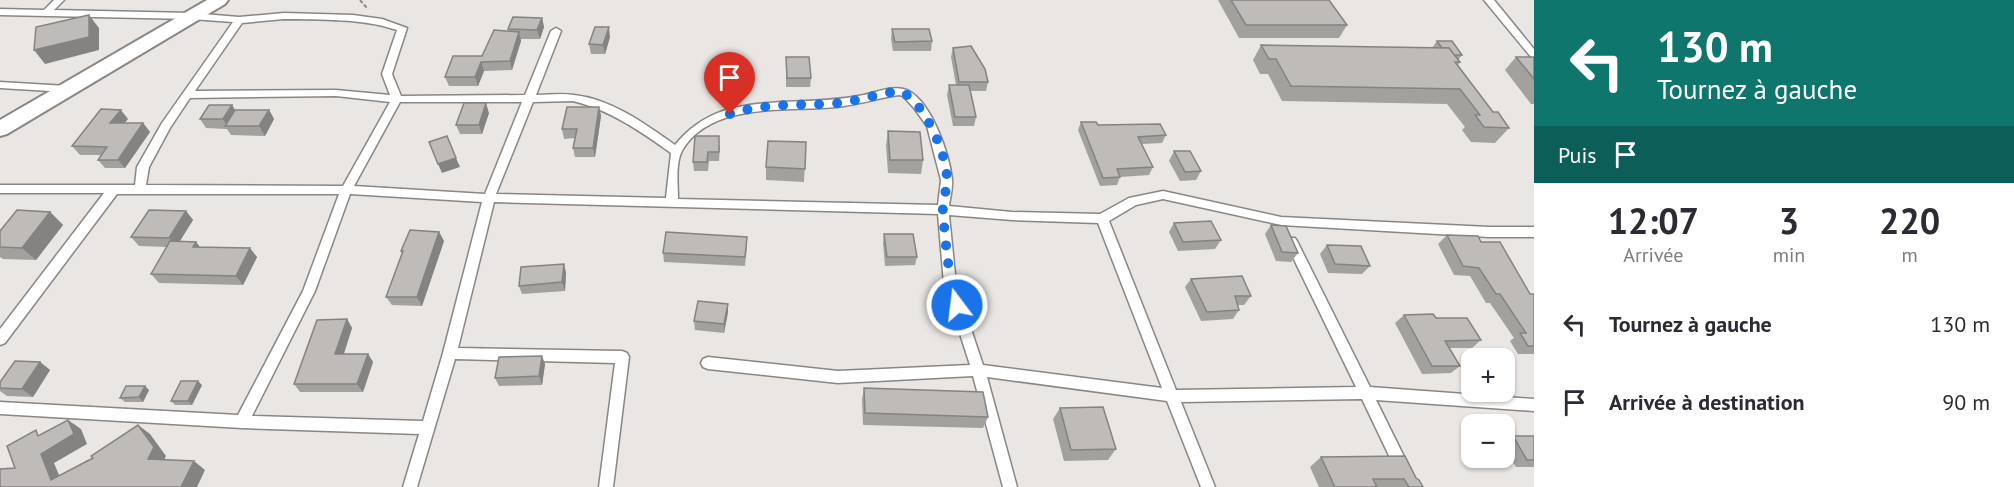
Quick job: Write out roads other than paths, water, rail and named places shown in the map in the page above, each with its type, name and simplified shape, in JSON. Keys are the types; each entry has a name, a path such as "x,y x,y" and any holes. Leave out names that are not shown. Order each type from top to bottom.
{"highway":[{"path":"0,129 219,0"}],"street":[{"path":"47,12 58,0"},
{"path":"1489,0 1534,55"},
{"path":"0,12 191,15 239,20 284,16 353,18 382,22 402,28 387,74 397,99"},
{"path":"140,189 143,167 187,95 239,20"},
{"path":"410,487 450,353 489,198 556,31"},
{"path":"0,85 67,89"},
{"path":"672,203 676,151 688,134 712,120 747,109 794,103 828,104 900,91 907,94 932,125 947,180 943,210 950,284 978,370 1010,487"},
{"path":"187,95 336,93 397,99 573,98 596,102 631,119 676,151"},
{"path":"242,422 309,291 346,190 397,99"},
{"path":"0,189 346,190 489,198 943,210 1012,216 1102,219 1132,201 1163,195 1281,221 1492,237 1534,232"},
{"path":"0,339 114,189"},
{"path":"1102,219 1174,396 1208,487"},
{"path":"1281,221 1413,487"},
{"path":"450,353 622,357 606,487"},
{"path":"708,363 838,377 978,370 1174,396 1366,393 1534,405"},
{"path":"0,408 242,422 428,428"}]}
